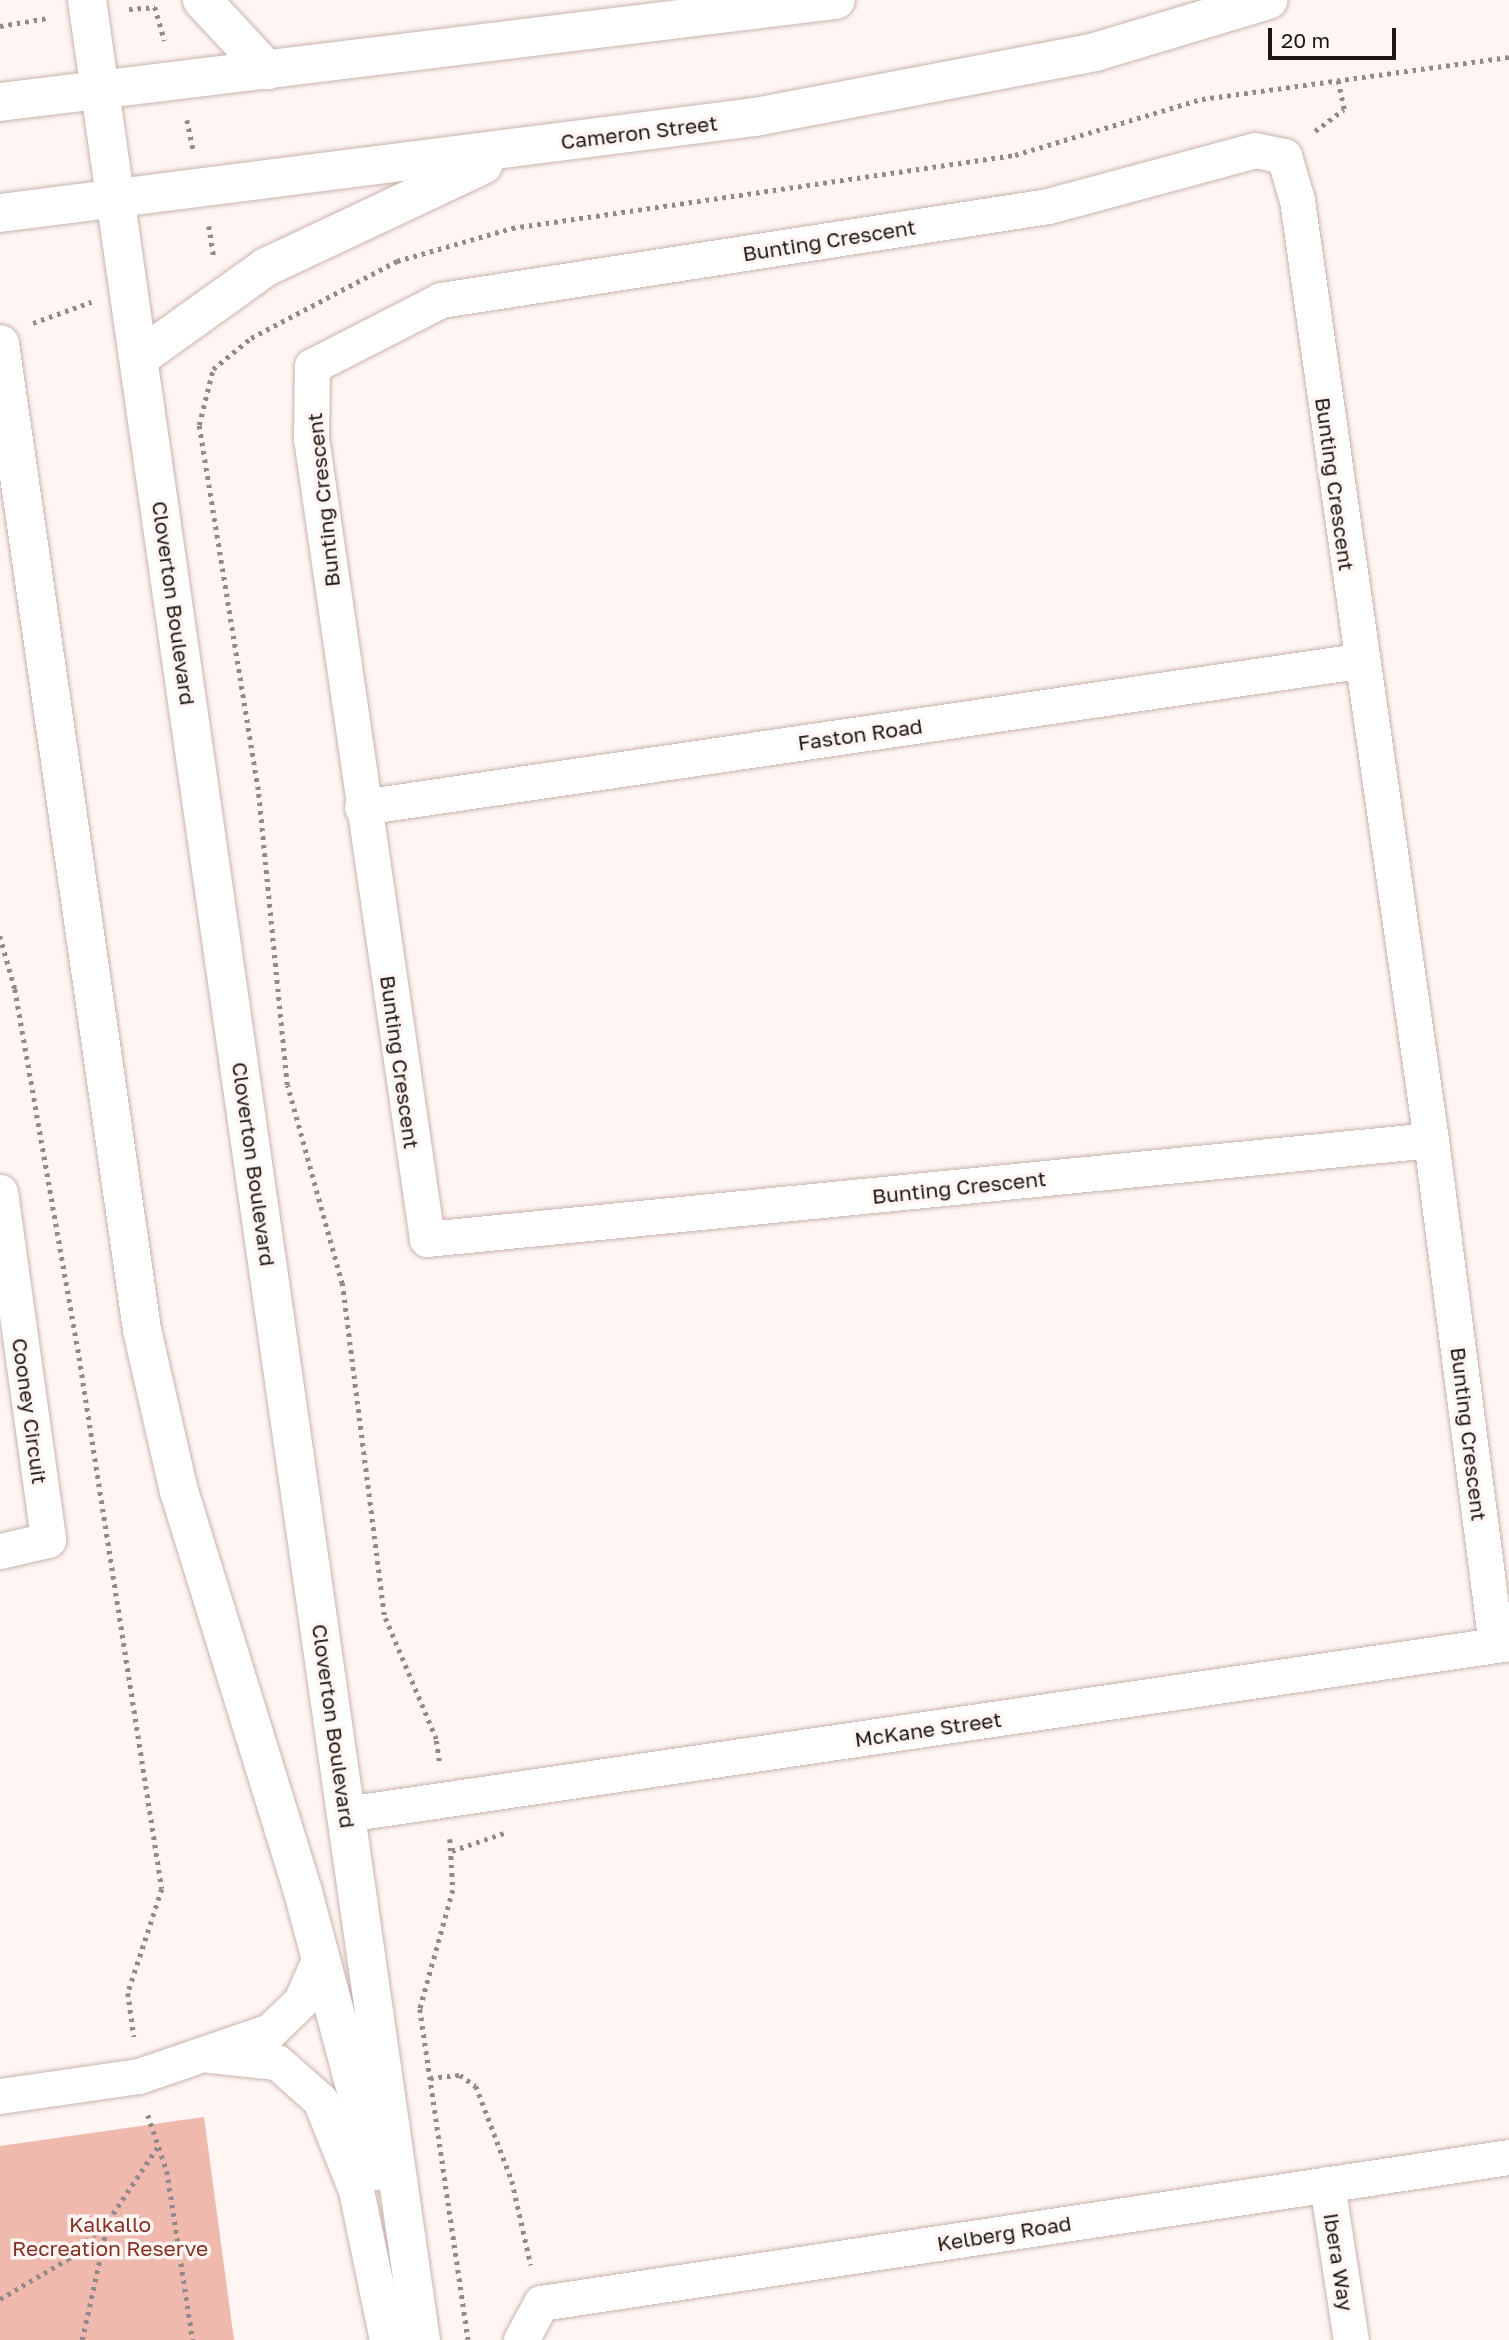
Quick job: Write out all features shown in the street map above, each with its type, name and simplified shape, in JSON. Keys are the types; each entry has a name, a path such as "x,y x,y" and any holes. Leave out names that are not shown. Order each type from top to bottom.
{"street":[{"name":"Cloverton Boulevard","path":"87,0 346,1814 409,2336"},
{"path":"202,0 267,70"},
{"path":"0,102 836,0"},
{"name":"Cameron Street","path":"0,213 755,117 1095,52 1268,0"},
{"path":"139,358 266,267 527,146"},
{"name":"Bunting Crescent","path":"1431,1140 426,1239 311,438 312,366 441,300 1048,206 1255,150 1284,156 1297,200 1358,662 1431,1140 1503,1644"},
{"path":"0,344 142,1330 179,1491 319,1960 409,2336"},
{"path":"0,499 33,583"},
{"name":"Faston Road","path":"362,807 1358,662"},
{"name":"Cooney Circuit","path":"0,1192 48,1540 0,1551"},
{"name":"McKane Street","path":"346,1814 1503,1644"},
{"path":"0,2096 139,2076 210,2055 270,2031 301,2000 319,1960"},
{"path":"210,2055 277,2062 320,2099 409,2336"},
{"name":"Kelberg Road","path":"541,2303 1509,2157"},
{"name":"Ibera Way","path":"1327,2184 1351,2340"},
{"path":"521,2340 541,2303"}],"path":[{"path":"468,2340 420,2009 453,1890 436,1739 384,1615 342,1284 287,1085 258,790 199,425 213,369 251,338 397,261 512,228 1015,155 1202,99 1509,57"},
{"path":"1284,156 1344,109 1338,80"},
{"path":"0,936 15,989 78,1349 162,1889 128,1993 139,2076 158,2146 193,2340"},
{"path":"430,2078 460,2075 476,2086 512,2180 541,2303"},
{"path":"0,2299 68,2259 108,2221 158,2146"},
{"path":"82,2340 108,2221"}],"green space":[{"name":"Kalkallo Recreation Reserve","path":"204,2117 234,2340 0,2340 0,2146"}]}
